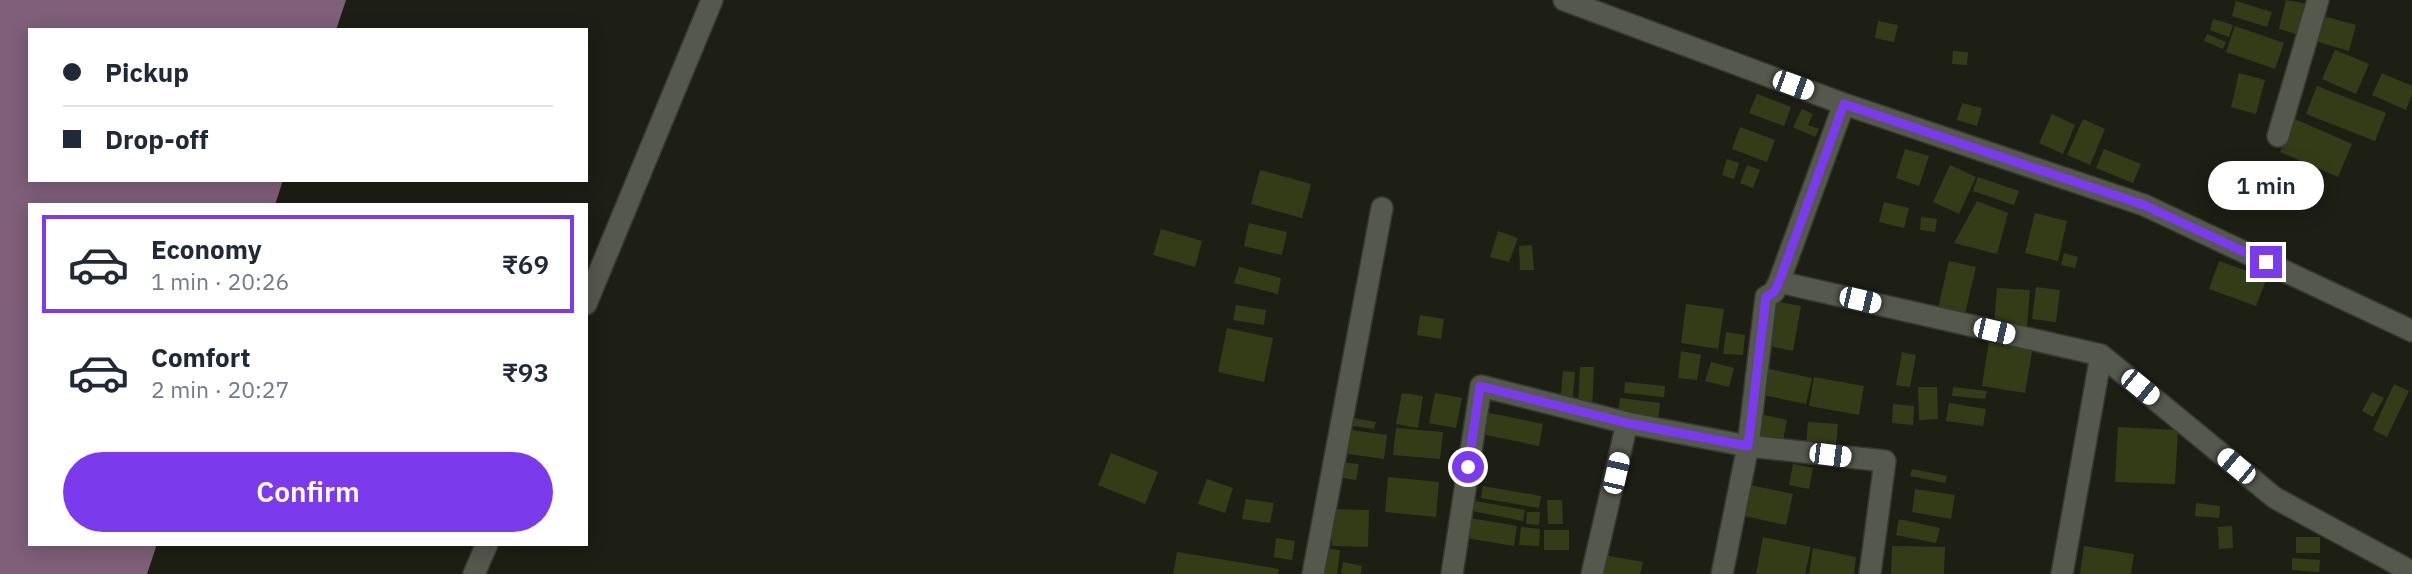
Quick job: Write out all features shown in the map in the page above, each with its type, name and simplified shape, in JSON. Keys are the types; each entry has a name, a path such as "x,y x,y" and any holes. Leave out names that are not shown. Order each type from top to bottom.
{"street":[{"path":"588,299 712,0"},
{"path":"1564,0 1844,104 2144,205 2412,331"},
{"path":"2278,136 2318,0"},
{"path":"1722,574 1748,446 1766,297 1774,292 1779,282 1844,104"},
{"path":"1313,574 1382,208"},
{"path":"1779,282 2101,355 2275,498 2412,572"},
{"path":"2062,574 2101,355"},
{"path":"1452,574 1480,386 1627,423 1748,446 1885,461 1870,574"},
{"path":"1592,574 1627,423"},
{"path":"474,574 485,546"}],"shaded area":[{"path":"0,0 346,0 337,28 28,28 28,182 282,182 276,203 28,203 28,546 156,546 147,574 0,574"}],"building":[{"path":"2286,0 2307,4 2299,35 2279,29"},
{"path":"2236,1 2272,12 2267,27 2232,16"},
{"path":"2323,16 2356,25 2349,51 2315,41"},
{"path":"2213,19 2233,25 2229,37 2210,30"},
{"path":"1878,21 1898,25 1894,42 1875,38"},
{"path":"2235,26 2284,43 2275,69 2226,52"},
{"path":"2207,34 2226,42 2223,49 2204,41"},
{"path":"2335,50 2369,64 2356,94 2322,79"},
{"path":"1953,51 1968,52 1967,65 1952,64"},
{"path":"2239,73 2265,80 2256,114 2231,107"},
{"path":"2382,73 2412,86 2412,95 2406,110 2372,95"},
{"path":"2317,86 2386,113 2375,141 2306,114"},
{"path":"1757,94 1791,107 1784,126 1749,113"},
{"path":"1962,103 1982,108 1977,126 1957,120"},
{"path":"1802,109 1813,114 1808,125 1819,129 1815,137 1793,127"},
{"path":"2052,114 2075,125 2063,154 2039,143"},
{"path":"2083,119 2105,129 2090,165 2067,155"},
{"path":"2295,119 2352,144 2338,177 2280,152"},
{"path":"1740,127 1775,140 1767,162 1732,149"},
{"path":"1905,149 1929,156 1919,186 1896,178"},
{"path":"2104,149 2141,164 2133,183 2096,168"},
{"path":"1727,159 1739,163 1734,179 1722,175"},
{"path":"1747,165 1760,170 1753,188 1740,183"},
{"path":"1950,165 1976,177 1959,214 1933,202"},
{"path":"1260,170 1311,184 1302,218 1251,204"},
{"path":"1978,177 2019,191 2014,205 1973,191"},
{"path":"1977,201 2008,213 1997,254 1954,243"},
{"path":"1884,202 1909,208 1904,228 1879,222"},
{"path":"2035,213 2067,221 2058,261 2025,253"},
{"path":"1921,217 1937,219 1935,232 1920,230"},
{"path":"1249,223 1287,232 1282,255 1244,246"},
{"path":"1161,229 1202,241 1195,267 1153,255"},
{"path":"1498,231 1518,238 1509,262 1490,257"},
{"path":"1532,245 1534,270 1520,270 1519,246"},
{"path":"2064,253 2078,257 2075,268 2061,265"},
{"path":"1949,261 1976,267 1964,318 1937,312"},
{"path":"2219,261 2267,278 2256,306 2209,289"},
{"path":"1239,267 1281,278 1278,294 1234,283"},
{"path":"2036,287 2060,290 2056,322 2032,319"},
{"path":"1997,288 2030,290 2027,326 1994,323"},
{"path":"1774,301 1801,306 1793,351 1765,345"},
{"path":"1686,304 1724,309 1718,349 1681,343"},
{"path":"1236,305 1266,310 1264,325 1233,320"},
{"path":"1420,315 1444,319 1441,339 1417,335"},
{"path":"1227,328 1273,338 1264,382 1218,372"},
{"path":"1726,332 1745,335 1743,355 1723,354"},
{"path":"1989,340 2033,346 2025,393 1982,386"},
{"path":"1681,351 1701,355 1697,380 1678,378"},
{"path":"1902,352 1916,355 1910,387 1896,385"},
{"path":"1711,362 1734,368 1729,387 1705,381"},
{"path":"1580,367 1594,367 1592,407 1578,406"},
{"path":"1764,368 1812,378 1806,404 1758,394"},
{"path":"1563,371 1575,372 1572,406 1560,405"},
{"path":"1814,377 1864,386 1859,415 1809,406"},
{"path":"1625,382 1665,386 1664,397 1624,393"},
{"path":"2394,384 2409,391 2387,437 2373,430"},
{"path":"1918,387 1937,387 1938,419 1919,420"},
{"path":"1953,387 1987,391 1985,399 1952,396"},
{"path":"2372,392 2384,398 2373,417 2362,411"},
{"path":"1402,393 1423,396 1418,428 1396,424"},
{"path":"1435,393 1462,398 1456,428 1429,423"},
{"path":"1620,398 1660,403 1658,420 1618,414"},
{"path":"1949,403 1986,409 1983,426 1946,421"},
{"path":"1893,404 1914,406 1913,425 1892,423"},
{"path":"1485,412 1543,424 1539,446 1481,434"},
{"path":"1759,414 1787,420 1783,441 1755,435"},
{"path":"1348,417 1376,422 1374,429 1346,425"},
{"path":"1808,422 1838,424 1836,449 1806,447"},
{"path":"2118,427 2178,430 2175,484 2115,482"},
{"path":"1396,428 1443,432 1440,459 1393,455"},
{"path":"1344,429 1387,435 1384,459 1341,453"},
{"path":"1111,453 1158,472 1145,504 1098,485"},
{"path":"1340,462 1359,464 1356,480 1338,477"},
{"path":"1793,464 1813,468 1809,489 1789,485"},
{"path":"1912,469 1947,476 1945,483 1910,476"},
{"path":"1388,477 1439,482 1436,517 1385,512"},
{"path":"1207,479 1233,488 1225,513 1198,504"},
{"path":"1746,484 1793,494 1786,525 1739,515"},
{"path":"1483,486 1541,496 1539,508 1481,498"},
{"path":"1915,489 1955,495 1951,519 1912,512"},
{"path":"1246,499 1274,503 1270,523 1242,519"},
{"path":"1469,500 1525,510 1523,521 1467,510"},
{"path":"1547,500 1562,500 1563,524 1548,524"},
{"path":"2196,503 2220,506 2219,518 2195,516"},
{"path":"1332,509 1369,510 1368,547 1332,546"},
{"path":"1527,512 1540,512 1539,525 1526,524"},
{"path":"1464,517 1517,526 1514,546 1461,537"},
{"path":"1899,519 1940,528 1936,543 1896,535"},
{"path":"2232,526 2233,548 2219,549 2218,527"},
{"path":"1521,527 1540,529 1539,546 1519,545"},
{"path":"1544,530 1569,530 1569,550 1544,550"},
{"path":"1763,537 1811,547 1805,574 1756,574"},
{"path":"2296,537 2320,537 2320,553 2296,553"},
{"path":"1276,538 1295,541 1292,560 1274,557"},
{"path":"1892,546 1945,547 1944,574 1891,574"},
{"path":"2084,546 2134,554 2131,574 2080,574"},
{"path":"1322,548 1340,550 1337,574 1323,574"},
{"path":"1813,548 1856,557 1854,574 1809,574"},
{"path":"1177,552 1279,569 1278,574 1173,574"},
{"path":"1603,555 1643,562 1640,574 1599,574"},
{"path":"2292,558 2320,560 2319,572 2292,570"},
{"path":"1343,562 1362,566 1361,574 1341,574"}],"route":[{"path":"1468,467 1480,386 1627,423 1748,446 1766,297 1774,292 1779,282 1844,104 2144,205 2266,262"}]}
